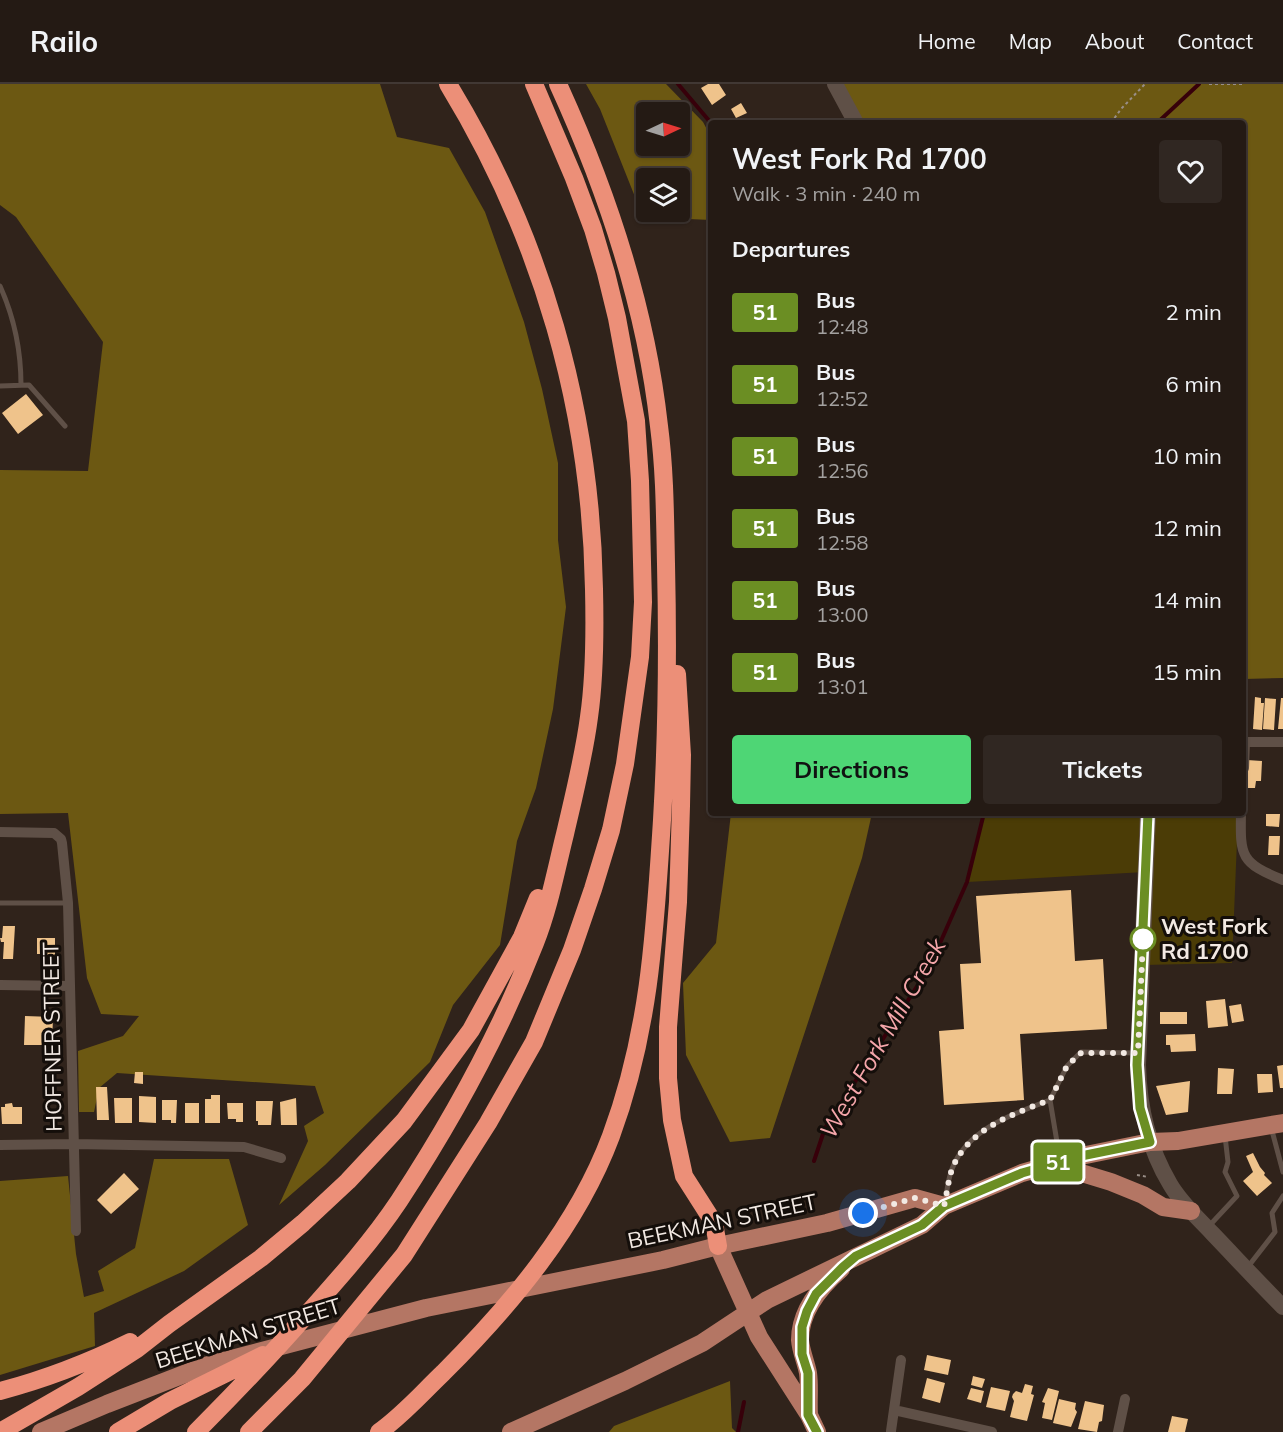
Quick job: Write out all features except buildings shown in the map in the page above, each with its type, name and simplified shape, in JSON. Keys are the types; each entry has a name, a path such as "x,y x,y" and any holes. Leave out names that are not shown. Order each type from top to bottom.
{"highway":[{"path":"200,1429 347,1269 398,1202 458,1102 505,1014 536,940 553,884 590,716 595,627 593,542 585,465 573,398 555,323 534,257 504,187 448,84"},
{"path":"253,1428 302,1379 404,1256 488,1123 534,1042 572,950 593,889 611,830 625,764 639,667 643,602 636,421 617,318 593,229 534,84"},
{"path":"379,1432 396,1420 478,1338 516,1293 564,1228 610,1139 627,1087 642,1028 651,972 664,788 667,674 664,476 659,422 641,323 616,234 583,142 558,84"},
{"path":"667,601 675,637 682,755 678,902 668,1027 668,1078 672,1120 684,1176 714,1223 718,1246"},
{"path":"0,1432 137,1349 261,1258 348,1181 404,1121 471,1030 522,936 537,901 575,791"},
{"path":"0,1391 52,1377 169,1324"},
{"path":"118,1432 171,1401 286,1344"}],"main road":[{"path":"511,1432 702,1343 746,1312 922,1225 944,1206 1022,1173 1050,1164 1150,1142 1178,1141 1277,1124"},
{"path":"1050,1164 1111,1182 1143,1195 1163,1207 1191,1211"},
{"name":"BEEKMAN STREET","path":"41,1432 205,1366 426,1308 663,1260 826,1222 915,1198 944,1206"},
{"path":"718,1246 759,1337 817,1432"},
{"path":"808,1415 808,1373 802,1354 802,1327 816,1294 830,1278 856,1256"}],"street":[{"path":"835,84 854,120"},
{"path":"1246,742 1283,742"},
{"path":"1148,816 1138,1053 1140,1108 1150,1142 1171,1186 1191,1211 1283,1307"},
{"path":"1241,816 1240,841 1242,852 1248,862 1256,869 1283,880"},
{"name":"HOFFNER STREET","path":"0,832 54,833 62,843 68,903 76,1231"},
{"path":"0,986 70,986"},
{"path":"0,1145 73,1143 244,1147 281,1158"},
{"path":"891,1431 901,1360"},
{"path":"1118,1432 1125,1399"},
{"path":"894,1410 992,1432"}],"lane":[{"path":"0,286 10,312 21,360 21,386"},
{"path":"0,386 29,385 65,426"},
{"path":"0,903 68,903"},
{"path":"1050,1164 1057,1142 1050,1100 1067,1066 1081,1053 1138,1053"},
{"path":"944,1206 952,1169 963,1149 984,1129 1050,1100"},
{"path":"1277,1124 1283,1172"},
{"path":"1207,1228 1237,1196 1225,1172 1228,1162 1224,1132"},
{"path":"1246,1269 1275,1232 1272,1213 1283,1196"}],"path":[{"path":"1113,120 1120,109 1145,84"},
{"path":"1210,85 1245,84"},
{"path":"1134,1174 1148,1177"}],"shaded area":[{"path":"0,84 380,84 397,137 449,148 485,212 524,322 542,389 558,463 558,540 566,607 553,709 536,788 517,841 500,945 453,1005 430,1062 325,1165 279,1205 308,1141 304,1126 324,1113 315,1086 117,1073 99,1088 94,1112 79,1112 78,1051 123,1036 139,1016 101,1014 87,978 68,813 0,814 0,470 88,471 103,342 16,217 0,205"},
{"path":"586,84 666,84 684,102 636,102 636,156 690,156 690,109 703,122 708,131 708,220 690,219 690,168 636,168 636,199 600,109"},
{"path":"835,84 1283,84 1283,678 1246,679 1246,120 854,120"},
{"path":"731,816 871,816 862,858 770,1138 730,1142 686,1055 683,983 716,943"},
{"path":"983,816 1238,816 1232,963 1143,965 1145,872 967,882"},
{"path":"154,1159 229,1159 248,1225 184,1271 94,1313 95,1346 0,1375 0,1181 68,1176 76,1254 84,1297 104,1291 98,1271 135,1248"},
{"path":"730,1381 732,1428 736,1432 609,1432 614,1426"}],"waterway":[{"name":"West Fork Mill Creek","path":"678,84 708,120"},
{"path":"1160,120 1199,84"},
{"name":"West Fork Mill Creek","path":"814,1161 825,1128 929,968 967,882 983,816"},
{"name":"West Fork Mill Creek","path":"738,1432 744,1402"}],"bus line":[{"name":"51","path":"817,1432 808,1415 808,1373 802,1354 802,1327 816,1294 830,1278 856,1256 922,1225 944,1206 1022,1173 1050,1164 1150,1142 1140,1108 1137,1065 1148,816"}],"place":[{"name":"West Fork Rd 1700","path":"1143,939"}],"route":[{"path":"863,1213 915,1198 944,1206 952,1169 963,1149 984,1129 1050,1100 1067,1066 1081,1053 1138,1053 1143,939"}]}
